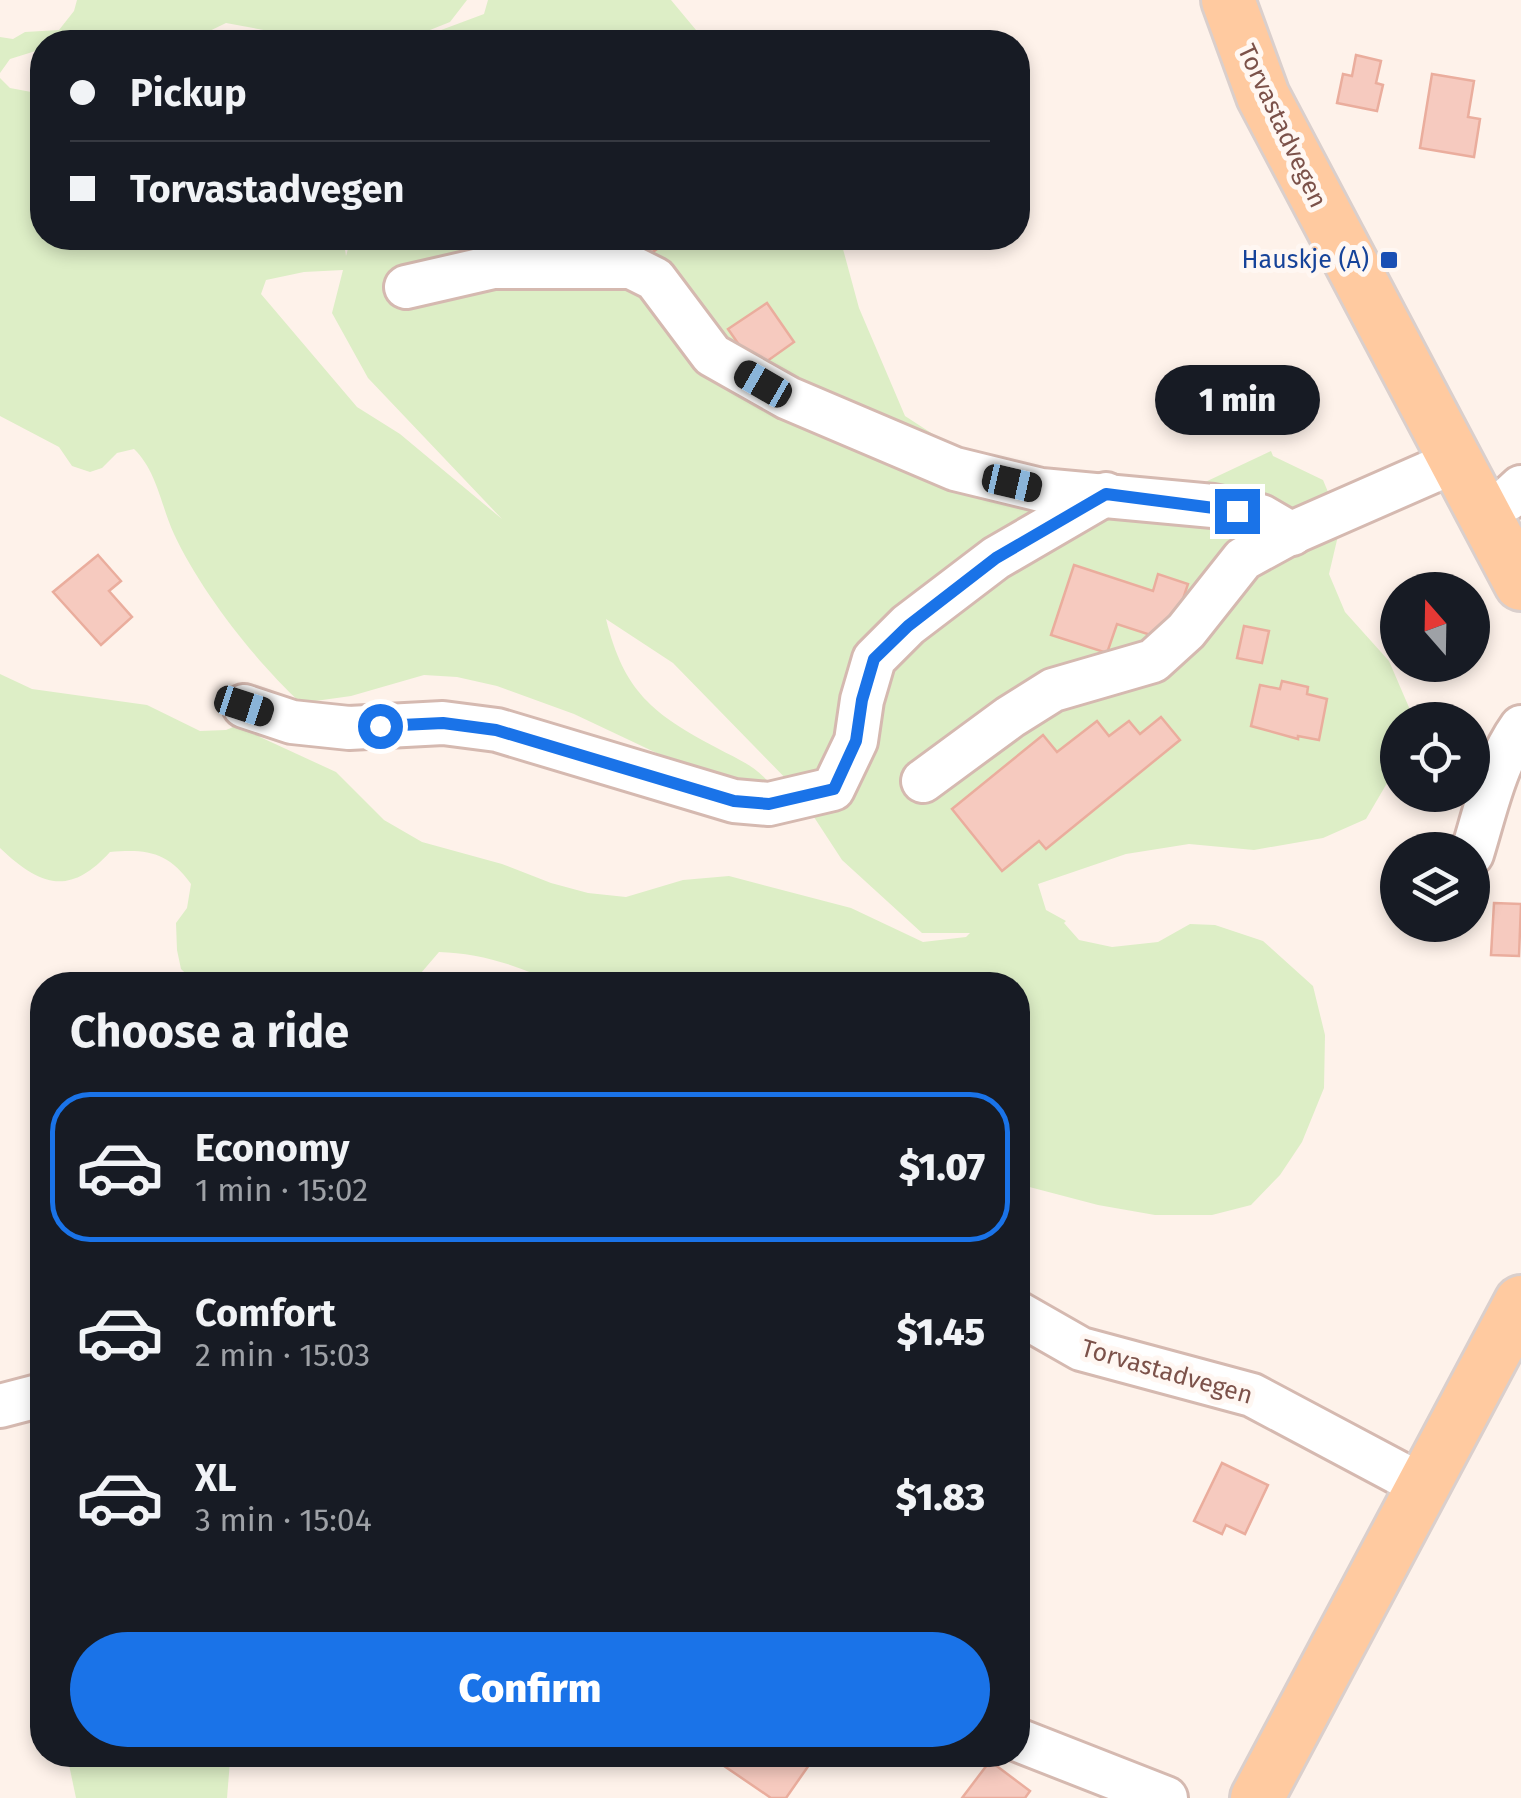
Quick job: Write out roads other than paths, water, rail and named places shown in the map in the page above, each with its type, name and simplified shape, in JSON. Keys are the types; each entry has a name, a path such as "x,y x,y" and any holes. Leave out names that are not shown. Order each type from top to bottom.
{"main road":[{"name":"Torvastadvegen","path":"1228,0 1263,96 1456,461 1502,499 1521,584"},
{"path":"1257,1798 1521,1302"}],"lane":[{"path":"406,286 494,266 631,267 655,279 712,355 788,398 955,469 1041,490 1213,506 1261,516 1292,534"},
{"path":"923,781 1053,690 1153,661 1186,631 1243,559 1456,461"},
{"path":"244,706 292,722 349,728 443,723 496,730 734,801 769,804 834,789 856,741 874,659 908,626 996,558 1106,494"},
{"path":"1479,832 1489,797 1521,728"},
{"name":"Torvastadvegen","path":"1030,1320 1080,1350 1252,1395 1423,1486"},
{"path":"0,1406 30,1398"},
{"path":"1030,1745 1166,1798"}],"place":[{"name":"Hauskje (A)","path":"1389,260"}]}
